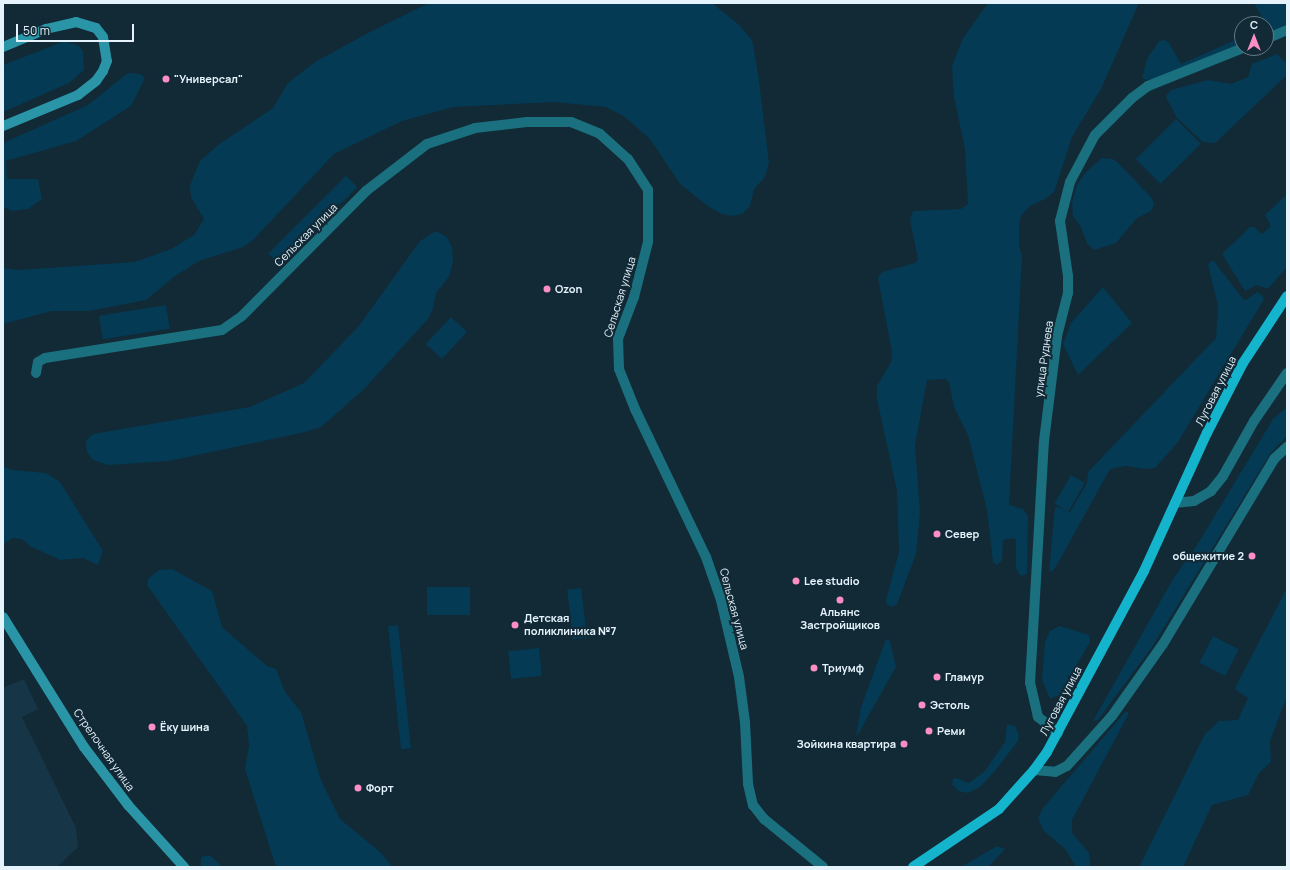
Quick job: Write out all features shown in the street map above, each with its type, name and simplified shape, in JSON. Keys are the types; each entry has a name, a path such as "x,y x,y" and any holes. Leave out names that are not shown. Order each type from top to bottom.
{"main road":[{"path":"3,47 46,29 76,22 96,28 102,37 106,61 104,71 96,81 78,95 3,126"},
{"name":"Луговая улица","path":"913,867 999,809 1034,770 1058,733 1144,571 1175,503 1243,363 1287,296"},
{"name":"Стрелочная улица","path":"3,617 84,746 128,805 184,867"}],"street":[{"path":"1274,36 1287,30"},
{"name":"улица Руднева","path":"1058,733 1038,717 1030,683 1044,441 1057,336 1068,293 1068,276 1060,221 1066,197 1070,182 1095,135 1132,98 1148,86 1234,51"},
{"name":"Сельская улица","path":"36,373 38,362 44,358 222,330 242,316 366,191 426,144 475,128 527,122 572,122 600,134 628,159 648,190 648,242 634,297 618,338 619,369 635,409 706,557 721,600 739,677 744,722 748,784 753,805 764,819 823,867"},
{"path":"1175,503 1194,501 1211,491 1223,476 1254,421 1287,373"},
{"path":"1034,770 1055,772 1067,766 1112,716 1163,644 1274,459 1287,447"}],"shaded area":[{"path":"429,3 712,3 738,24 752,40 758,73 769,163 765,177 754,189 750,206 742,214 733,216 722,214 709,207 680,184 650,139 625,117 606,107 553,102 453,107 402,121 334,154 252,241 243,247 199,261 175,276 146,300 89,311 52,311 3,324 3,268 18,270 135,262 171,249 194,235 204,219 191,197 190,185 200,161 218,145 273,108 288,83 315,62 368,33"},
{"path":"988,3 1139,3 1101,89 1072,137 1054,192 1045,199 1030,206 1021,216 1019,224 1019,246 1022,255 1009,505 1023,509 1028,516 1027,574 1021,576 1016,569 1016,540 1013,538 1003,540 1002,560 997,565 993,562 987,510 968,435 954,407 949,382 945,379 927,380 915,445 920,512 916,554 897,604 892,607 887,605 886,600 899,552 897,491 877,399 877,386 891,362 892,352 878,278 882,272 915,263 918,259 910,220 913,211 961,209 968,204 965,149 954,97 952,66 963,38"},
{"path":"1254,3 1287,3 1287,27 1274,32 1274,16 1261,16"},
{"path":"1165,40 1169,43 1181,64 1234,41 1234,48 1154,80 1142,79 1147,59 1159,41"},
{"path":"65,41 79,46 83,51 84,70 69,83 3,112 3,65"},
{"path":"1277,54 1287,64 1287,75 1215,143 1203,142 1177,118 1167,99 1166,96 1171,90 1208,80 1231,84 1248,77 1252,64"},
{"path":"128,73 140,74 145,78 131,106 76,141 6,161 7,179 38,179 42,199 28,209 12,211 3,207 3,143 88,105"},
{"path":"1176,119 1201,144 1160,184 1136,159"},
{"path":"1102,158 1113,159 1118,163 1152,198 1154,204 1151,211 1137,218 1116,243 1094,250 1087,243 1080,225 1073,216 1072,203 1077,185 1085,173"},
{"path":"346,176 357,187 280,265 268,254"},
{"path":"1287,194 1287,267 1268,289 1257,285 1245,291 1222,254 1250,227 1254,227 1262,234 1271,226 1265,215"},
{"path":"436,231 447,237 452,248 453,261 449,277 436,293 433,309 428,319 364,389 321,427 305,432 169,461 108,465 93,460 87,452 86,441 93,434 250,407 304,383 358,327 420,241"},
{"path":"1213,260 1243,299 1246,300 1257,292 1263,296 1264,299 1178,442 1155,468 1144,469 1126,466 1110,469 1058,563 1053,571 1049,572 1055,508 1058,507 1070,512 1087,483 1088,472 1216,338 1218,306 1208,264"},
{"path":"1103,287 1132,323 1078,375 1063,344 1071,323"},
{"path":"166,305 170,329 103,339 99,316"},
{"path":"451,317 467,332 442,359 426,344"},
{"path":"1287,407 1287,436 1270,454 1152,647 1098,720 1093,721 1173,579 1197,545 1273,419"},
{"path":"3,466 12,470 46,473 60,482 103,551 98,565 83,558 60,560 30,546 22,539 13,538 3,544"},
{"path":"1071,475 1085,483 1068,512 1054,504"},
{"path":"172,569 212,591 222,627 267,666 276,669 285,692 301,712 321,780 340,819 380,852 393,867 276,867 245,769 249,746 247,726 147,585 148,579 159,570"},
{"path":"427,587 470,587 470,615 427,615"},
{"path":"581,588 587,638 573,639 567,590"},
{"path":"1287,588 1287,696 1270,741 1271,762 1259,773 1248,795 1212,805 1183,867 1139,867 1205,734 1219,721 1238,720 1248,698 1236,690 1236,686"},
{"path":"398,625 411,748 401,749 388,626"},
{"path":"1060,626 1089,635 1090,642 1059,695 1050,699 1042,680 1045,642 1050,631"},
{"path":"1213,636 1239,649 1225,676 1199,663"},
{"path":"886,639 890,641 896,667 856,738 861,707"},
{"path":"539,648 542,676 511,679 508,651"},
{"path":"24,679 38,709 22,717 76,828 78,847 57,867 3,867 3,688"},
{"path":"1125,712 1128,712 1128,715 1072,820 1072,833 1089,853 1090,862 1090,867 1076,867 1066,850 1043,830 1038,818 1043,808"},
{"path":"1007,724 1015,726 1019,735 1018,741 995,771 980,787 968,793 958,791 952,784 953,779 956,778 969,783 985,771 1005,742"},
{"path":"997,846 1005,849 988,867 961,867"},
{"path":"208,855 222,867 201,867 201,857"}],"place":[{"name":"\"Универсал\"","path":"166,79"},
{"name":"Ozon","path":"547,289"},
{"name":"Север","path":"937,534"},
{"name":"общежитие 2","path":"1252,556"},
{"name":"Lee studio","path":"796,581"},
{"name":"Альянс Застройщиков","path":"840,600"},
{"name":"Детская поликлиника №7","path":"515,625"},
{"name":"Триумф","path":"814,668"},
{"name":"Гламур","path":"937,677"},
{"name":"Эстоль","path":"922,705"},
{"name":"Ёку шина","path":"152,727"},
{"name":"Реми","path":"929,731"},
{"name":"Зойкина квартира","path":"904,744"},
{"name":"Форт","path":"358,788"}]}
